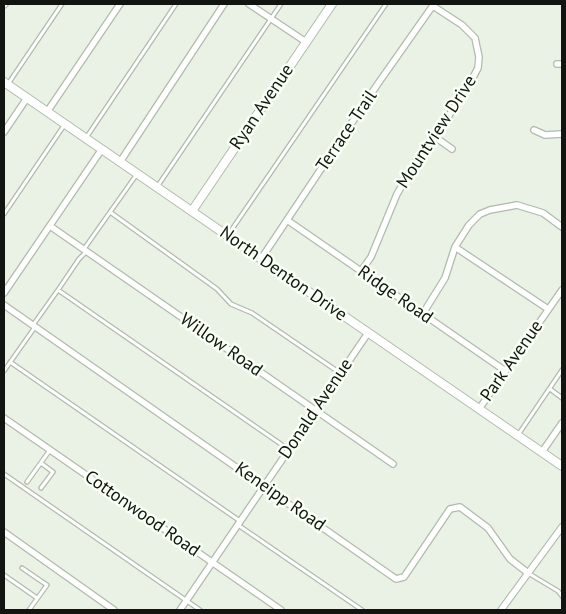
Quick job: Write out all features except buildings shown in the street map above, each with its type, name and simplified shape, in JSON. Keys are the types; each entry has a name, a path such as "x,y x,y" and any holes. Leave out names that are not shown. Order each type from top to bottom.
{"street":[{"path":"47,112 120,4"},
{"path":"120,162 224,4"},
{"path":"249,4 306,42"},
{"name":"Ryan Avenue","path":"192,211 332,4"},
{"name":"Mountview Drive","path":"361,271 371,257 397,194 478,68 479,57 475,38 469,31 434,5"},
{"name":"Terrace Trail","path":"261,259 377,85 434,5"},
{"name":"North Denton Drive","path":"5,83 562,466"},
{"path":"4,132 27,98"},
{"path":"534,130 545,135 562,134"},
{"path":"435,137 452,149"},
{"path":"4,293 102,150"},
{"path":"422,315 445,278 454,247 469,225 480,214 517,204 542,213 562,227"},
{"name":"Ridge Road","path":"286,220 504,370"},
{"name":"Willow Road","path":"50,226 393,464"},
{"path":"454,247 548,309"},
{"name":"Park Avenue","path":"479,408 562,290"},
{"name":"Keneipp Road","path":"4,304 396,579 404,577 450,509 460,507 488,528 510,559 528,573"},
{"name":"Donald Avenue","path":"180,610 368,333"},
{"name":"Cottonwood Road","path":"4,418 281,610"},
{"path":"542,452 562,423"},
{"path":"501,610 562,527"},
{"path":"4,532 114,610"}],"lane":[{"path":"5,83 62,4"},
{"path":"85,138 176,4"},
{"path":"157,187 281,4"},
{"path":"228,236 386,4"},
{"path":"4,214 65,124"},
{"path":"4,371 137,174"},
{"path":"110,212 218,289 231,304 252,313 341,373"},
{"path":"58,290 289,449"},
{"path":"10,362 362,610"},
{"path":"518,435 562,370"},
{"path":"550,389 562,398"},
{"path":"27,482 50,450"},
{"path":"41,464 53,472 41,488"},
{"path":"4,474 200,610"},
{"path":"22,568 47,585 29,610"},
{"path":"528,573 558,591 562,596"},
{"path":"4,575 37,598"}]}
